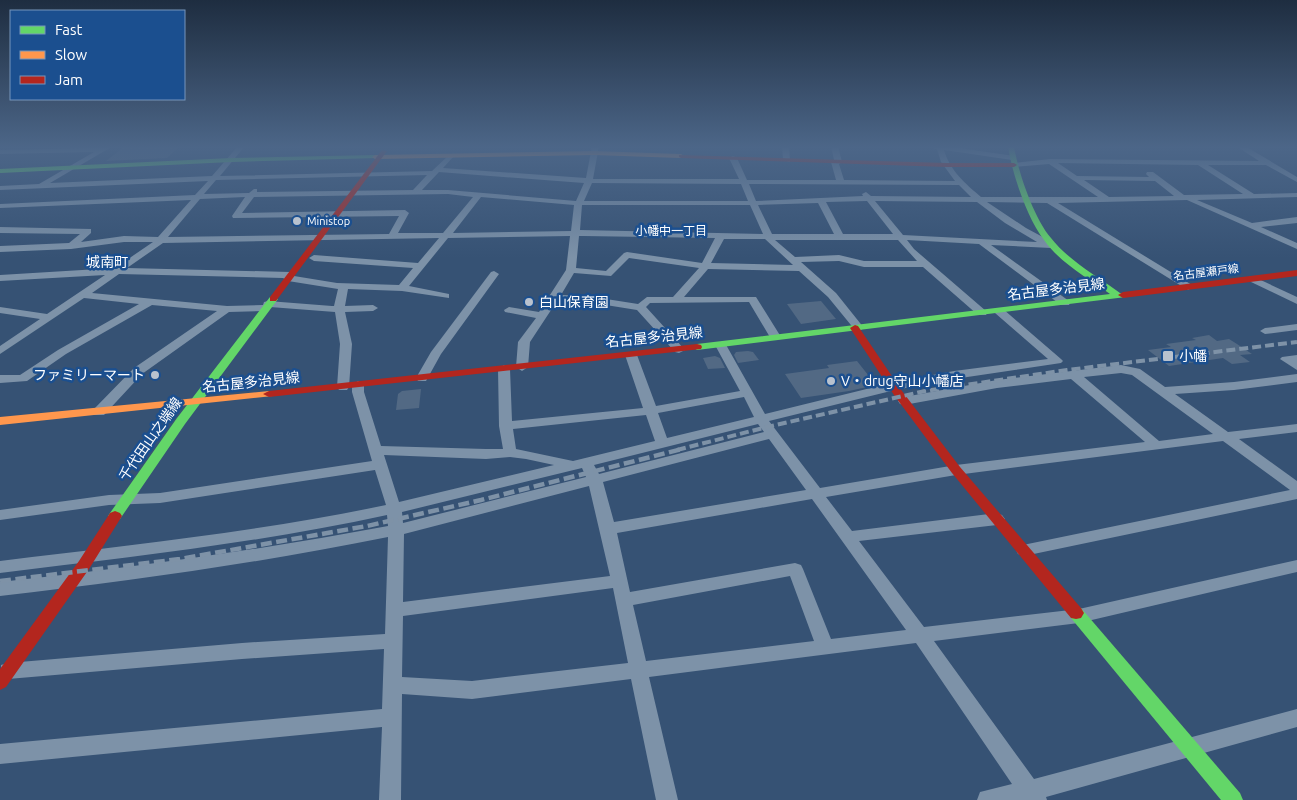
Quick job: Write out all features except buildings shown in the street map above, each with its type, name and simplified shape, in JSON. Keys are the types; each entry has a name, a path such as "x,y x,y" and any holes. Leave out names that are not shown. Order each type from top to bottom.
{"street":[{"path":"2,207 44,183"},
{"path":"0,188 98,183"},
{"path":"0,351 160,240 211,183"},
{"path":"260,183 236,216 405,213 392,236"},
{"name":"千代田山之端線","path":"4,677 194,403 359,183"},
{"path":"415,193 423,183"},
{"path":"522,367 524,342 554,298 570,270 579,203 588,183"},
{"path":"744,183 768,237 832,296 857,328 904,400 956,470 1233,800"},
{"path":"857,183 899,237 926,264 982,313"},
{"path":"962,183 979,199 1030,235 1052,245"},
{"name":"名古屋多治見線","path":"1023,183 1041,230 1052,245 1065,257 1120,297"},
{"path":"1083,183 1106,199"},
{"path":"1163,183 1184,198 1297,246"},
{"path":"1232,183 1252,196"},
{"path":"2,207 251,195 448,192 579,203 752,203 869,198 1049,201 1297,195"},
{"path":"402,288 479,195"},
{"path":"821,200 840,237"},
{"path":"1049,201 1188,287"},
{"path":"1251,226 1297,220"},
{"path":"0,230 88,231 71,246"},
{"path":"0,249 71,246 124,239 318,238 575,233 768,237 899,237 1052,245"},
{"path":"676,299 704,266 721,236"},
{"path":"982,242 1065,303"},
{"path":"570,270 608,274 627,255 704,266 801,268"},
{"path":"314,258 420,266"},
{"path":"791,260 839,258 864,264 926,264"},
{"path":"0,278 116,271 289,277 344,287 402,288 445,296"},
{"name":"名古屋瀬戸線","path":"1120,297 1297,273"},
{"path":"422,378 435,354 494,274"},
{"path":"1252,279 1297,301"},
{"path":"343,387 346,344 339,308 344,287"},
{"path":"81,295 227,309 266,306 372,308"},
{"name":"名古屋多治見線","path":"0,421 194,403 679,350 1120,297"},
{"path":"554,298 587,299 640,307 679,350"},
{"path":"640,307 647,300 752,299 775,337"},
{"path":"0,379 23,378 62,352 150,302"},
{"path":"99,412 138,371 227,309"},
{"path":"0,310 48,317"},
{"path":"509,310 542,316"},
{"path":"0,566 227,539 335,521 895,386 954,375 1057,361 999,311"},
{"path":"1265,331 1297,327"},
{"path":"721,345 773,434 815,494 880,581 886,586 1033,795"},
{"path":"631,355 662,442"},
{"path":"1297,358 1286,359 1297,366"},
{"path":"504,369 506,426 510,453"},
{"path":"904,400 996,384 1121,369 1129,370 1136,372 1297,488"},
{"path":"1074,375 1156,445"},
{"path":"1163,391 1234,386 1297,378"},
{"path":"358,385 375,450 394,508 396,530 390,800"},
{"path":"506,426 650,411 748,393"},
{"path":"608,529 956,470 1297,428"},
{"path":"0,589 72,581 319,545 396,530 773,434"},
{"path":"375,450 526,454 579,463 595,480 608,529 667,800"},
{"path":"0,515 126,500 160,498 381,464"},
{"path":"1024,550 1297,494"},
{"path":"848,537 997,519"},
{"path":"394,685 472,690 1079,616 1297,566"},
{"path":"623,600 796,569 825,647"},
{"path":"395,610 619,581"},
{"path":"4,677 242,651 394,641"},
{"path":"0,754 391,717"},
{"path":"988,800 1033,795 1297,718"}],"railway":[{"path":"677,450 767,427 925,391 1067,370 1297,342"},
{"path":"0,581 180,559 367,526 481,500 682,449"}],"traffic: fast":[{"path":"1021,183 1035,217 1047,239 1067,259 1119,296"},
{"path":"697,347 1123,295"},
{"path":"115,516 181,421 273,299"},
{"path":"1076,613 1233,800"}],"traffic: slow":[{"path":"0,421 269,394"}],"traffic: jam":[{"path":"273,299 360,183"},
{"path":"1123,295 1297,273"},
{"path":"855,328 898,393 956,470 1076,613"},
{"path":"269,394 697,347"},
{"path":"0,682 84,565 115,516"}],"place":[{"name":"Ministop","path":"297,221"},
{"name":"白山保育園","path":"529,302"},
{"name":"小幡","path":"1168,356"},
{"name":"ファミリーマート","path":"155,375"},
{"name":"V・drug守山小幡店","path":"831,381"}],"district":[{"name":"小幡中一丁目","path":"671,230"},
{"name":"城南町","path":"107,262"}]}
